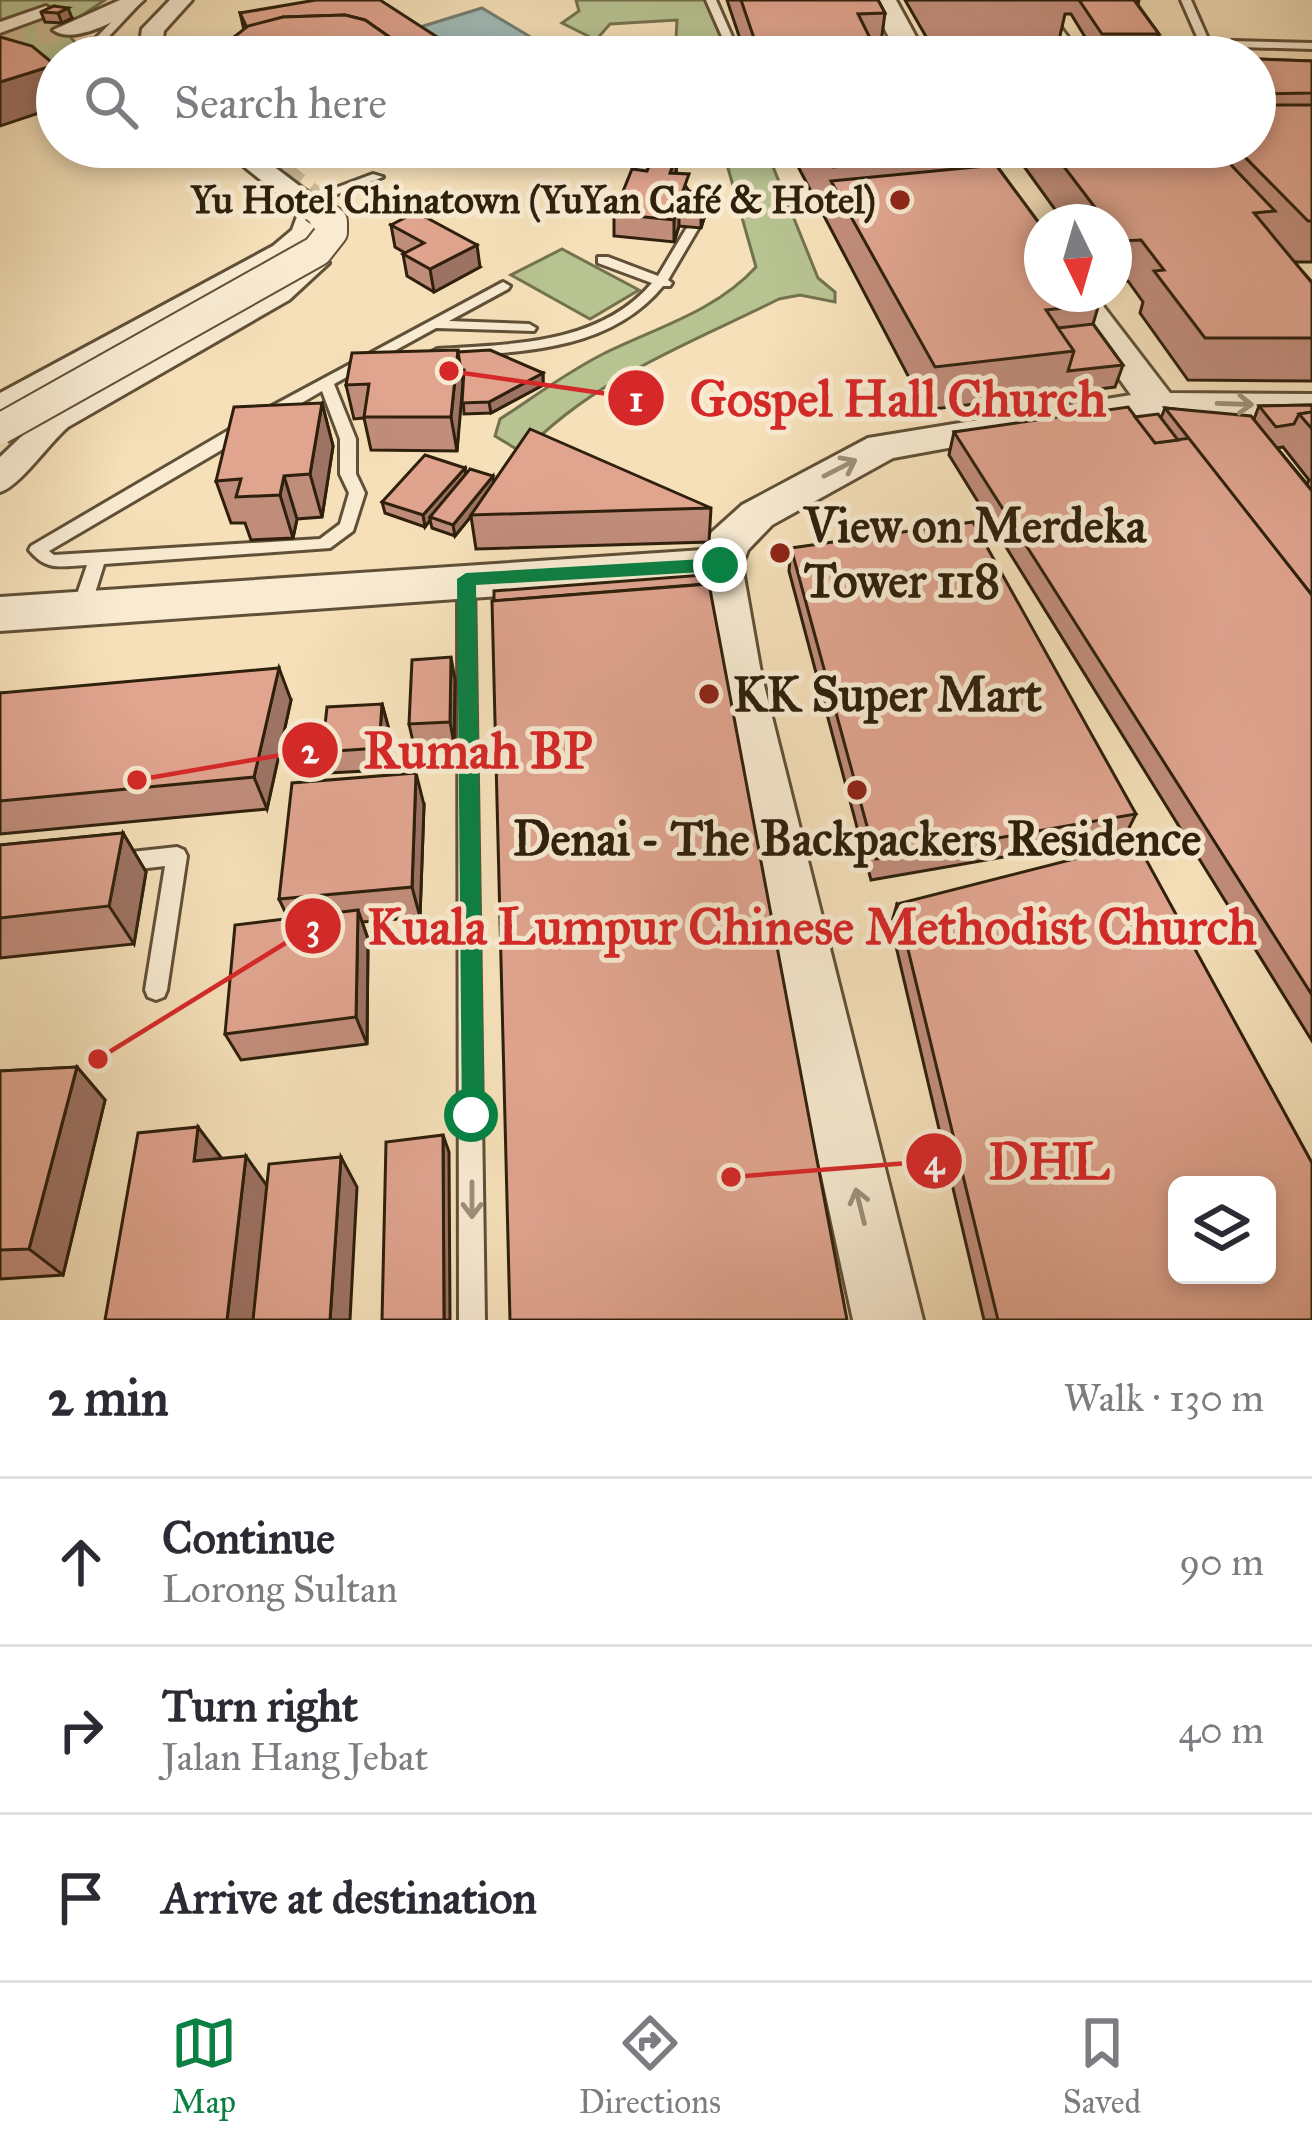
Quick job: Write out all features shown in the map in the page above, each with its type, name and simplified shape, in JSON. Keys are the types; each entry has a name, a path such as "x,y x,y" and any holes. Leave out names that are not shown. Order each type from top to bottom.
{"street":[{"path":"0,28 136,0"},
{"path":"128,36 157,0"},
{"path":"154,36 153,28 182,0"},
{"path":"171,36 206,0"},
{"path":"883,0 902,36"},
{"path":"0,429 328,240 332,222 260,168"},
{"path":"0,406 283,252 305,234 309,205"},
{"path":"0,481 27,444 57,420 280,294 316,263"},
{"path":"1090,312 1159,404"},
{"path":"887,1320 796,985 720,565 728,543 757,515 897,441 1159,404 1312,406"},
{"path":"6,608 720,565"}],"lane":[{"path":"103,36 136,0"},
{"path":"712,0 727,36"},
{"path":"1034,0 1062,36"},
{"path":"1186,0 1200,36"},
{"path":"1276,45 1312,46"},
{"path":"309,205 377,177"},
{"path":"361,365 549,344 589,334 627,315 665,283 692,229"},
{"path":"603,260 665,283"},
{"path":"326,383 348,439 348,474 357,494 347,526 324,544 50,560 37,550 326,383 503,286"},
{"path":"435,325 529,328"},
{"path":"82,606 98,558"},
{"path":"466,579 472,1320"},
{"path":"89,865 177,856 156,990"}],"green space":[{"path":"0,0 105,0 63,28 70,36 36,36 36,82 0,69"},
{"path":"576,0 708,0 722,36 676,36 677,20 610,24 600,36 588,36 562,23 579,11"},
{"path":"728,168 773,168 818,278 835,292 835,302 800,295 779,299 677,348 580,404 523,453 495,436 500,419 564,377 684,318 722,296 756,267"},
{"path":"562,249 639,290 590,319 511,275"}],"water":[{"path":"482,8 529,36 415,36 407,31"}],"building":[{"path":"316,0 380,0 436,36 388,36 365,20 345,15 283,17 247,28 240,13"},
{"path":"741,0 878,0 885,13 858,14 869,36 753,36"},
{"path":"1079,0 1134,0 1159,34 1102,34"},
{"path":"54,6 68,8 41,12"},
{"path":"345,15 365,20 388,36 235,36 248,26 283,17"},
{"path":"0,37 36,49 36,71 0,82"},
{"path":"1276,60 1312,61 1312,93 1276,94"},
{"path":"1276,105 1312,105 1312,221 1256,168 1276,168"},
{"path":"672,168 670,173 689,174 683,191 705,193 701,206 679,204 674,220 614,214 632,169"},
{"path":"998,168 1025,204 1024,312 1047,312 1074,351 935,367 831,181"},
{"path":"1065,168 1234,168 1275,211 1254,213 1312,283 1312,338 1205,338 1154,271 1164,270 1141,240 1132,240 1132,204 1092,204"},
{"path":"416,212 477,245 430,269 403,254 424,243 391,225"},
{"path":"1093,324 1123,365 1068,371 1074,351 1058,328"},
{"path":"458,350 451,417 364,417 369,384 346,385 352,353"},
{"path":"490,350 543,373 489,402 462,403 464,370 458,352"},
{"path":"322,403 310,474 284,476 280,495 236,497 241,479 216,481 234,407"},
{"path":"1312,405 1312,412 1299,414 1294,424 1276,427 1259,406"},
{"path":"1128,407 1155,443 1190,438 1312,595 1312,995 954,432"},
{"path":"1165,408 1251,416 1312,491 1312,595"},
{"path":"1312,412 1312,429 1299,414"},
{"path":"1158,414 1178,440 1155,443 1135,417"},
{"path":"530,429 711,508 471,515"},
{"path":"425,455 465,468 423,515 382,502"},
{"path":"470,469 493,476 453,525 430,517"},
{"path":"973,522 1136,814 876,859 791,548"},
{"path":"703,575 705,584 494,601 494,591"},
{"path":"709,584 847,1320 510,1320 492,601"},
{"path":"451,657 450,722 409,724 412,660"},
{"path":"279,668 254,777 0,801 0,693"},
{"path":"382,704 379,748 322,752 327,707"},
{"path":"416,773 412,887 279,899 292,783"},
{"path":"123,833 109,906 0,918 0,845"},
{"path":"1137,843 1312,1163 1312,1320 998,1320 897,904"},
{"path":"358,910 356,1017 225,1034 235,925"},
{"path":"77,1067 29,1249 0,1250 0,1071"},
{"path":"198,1127 194,1161 246,1156 227,1320 105,1320 138,1133"},
{"path":"443,1135 444,1320 382,1320 386,1142"},
{"path":"341,1157 330,1320 253,1320 269,1164"}],"tunnel":[{"path":"0,35 64,30"},
{"path":"277,168 318,201 330,219"}],"place":[{"name":"Yu Hotel Chinatown (YuYan Café & Hotel)","path":"900,200"},
{"name":"Gospel Hall Church","path":"449,371"},
{"name":"View on Merdeka Tower 118","path":"780,553"},
{"name":"KK Super Mart","path":"709,694"},
{"name":"Rumah BP","path":"137,780"},
{"name":"Denai - The Backpackers Residence","path":"857,790"},
{"name":"Kuala Lumpur Chinese Methodist Church","path":"98,1059"},
{"name":"DHL","path":"731,1177"}],"route":[{"path":"471,1115 466,579 720,565"}]}
